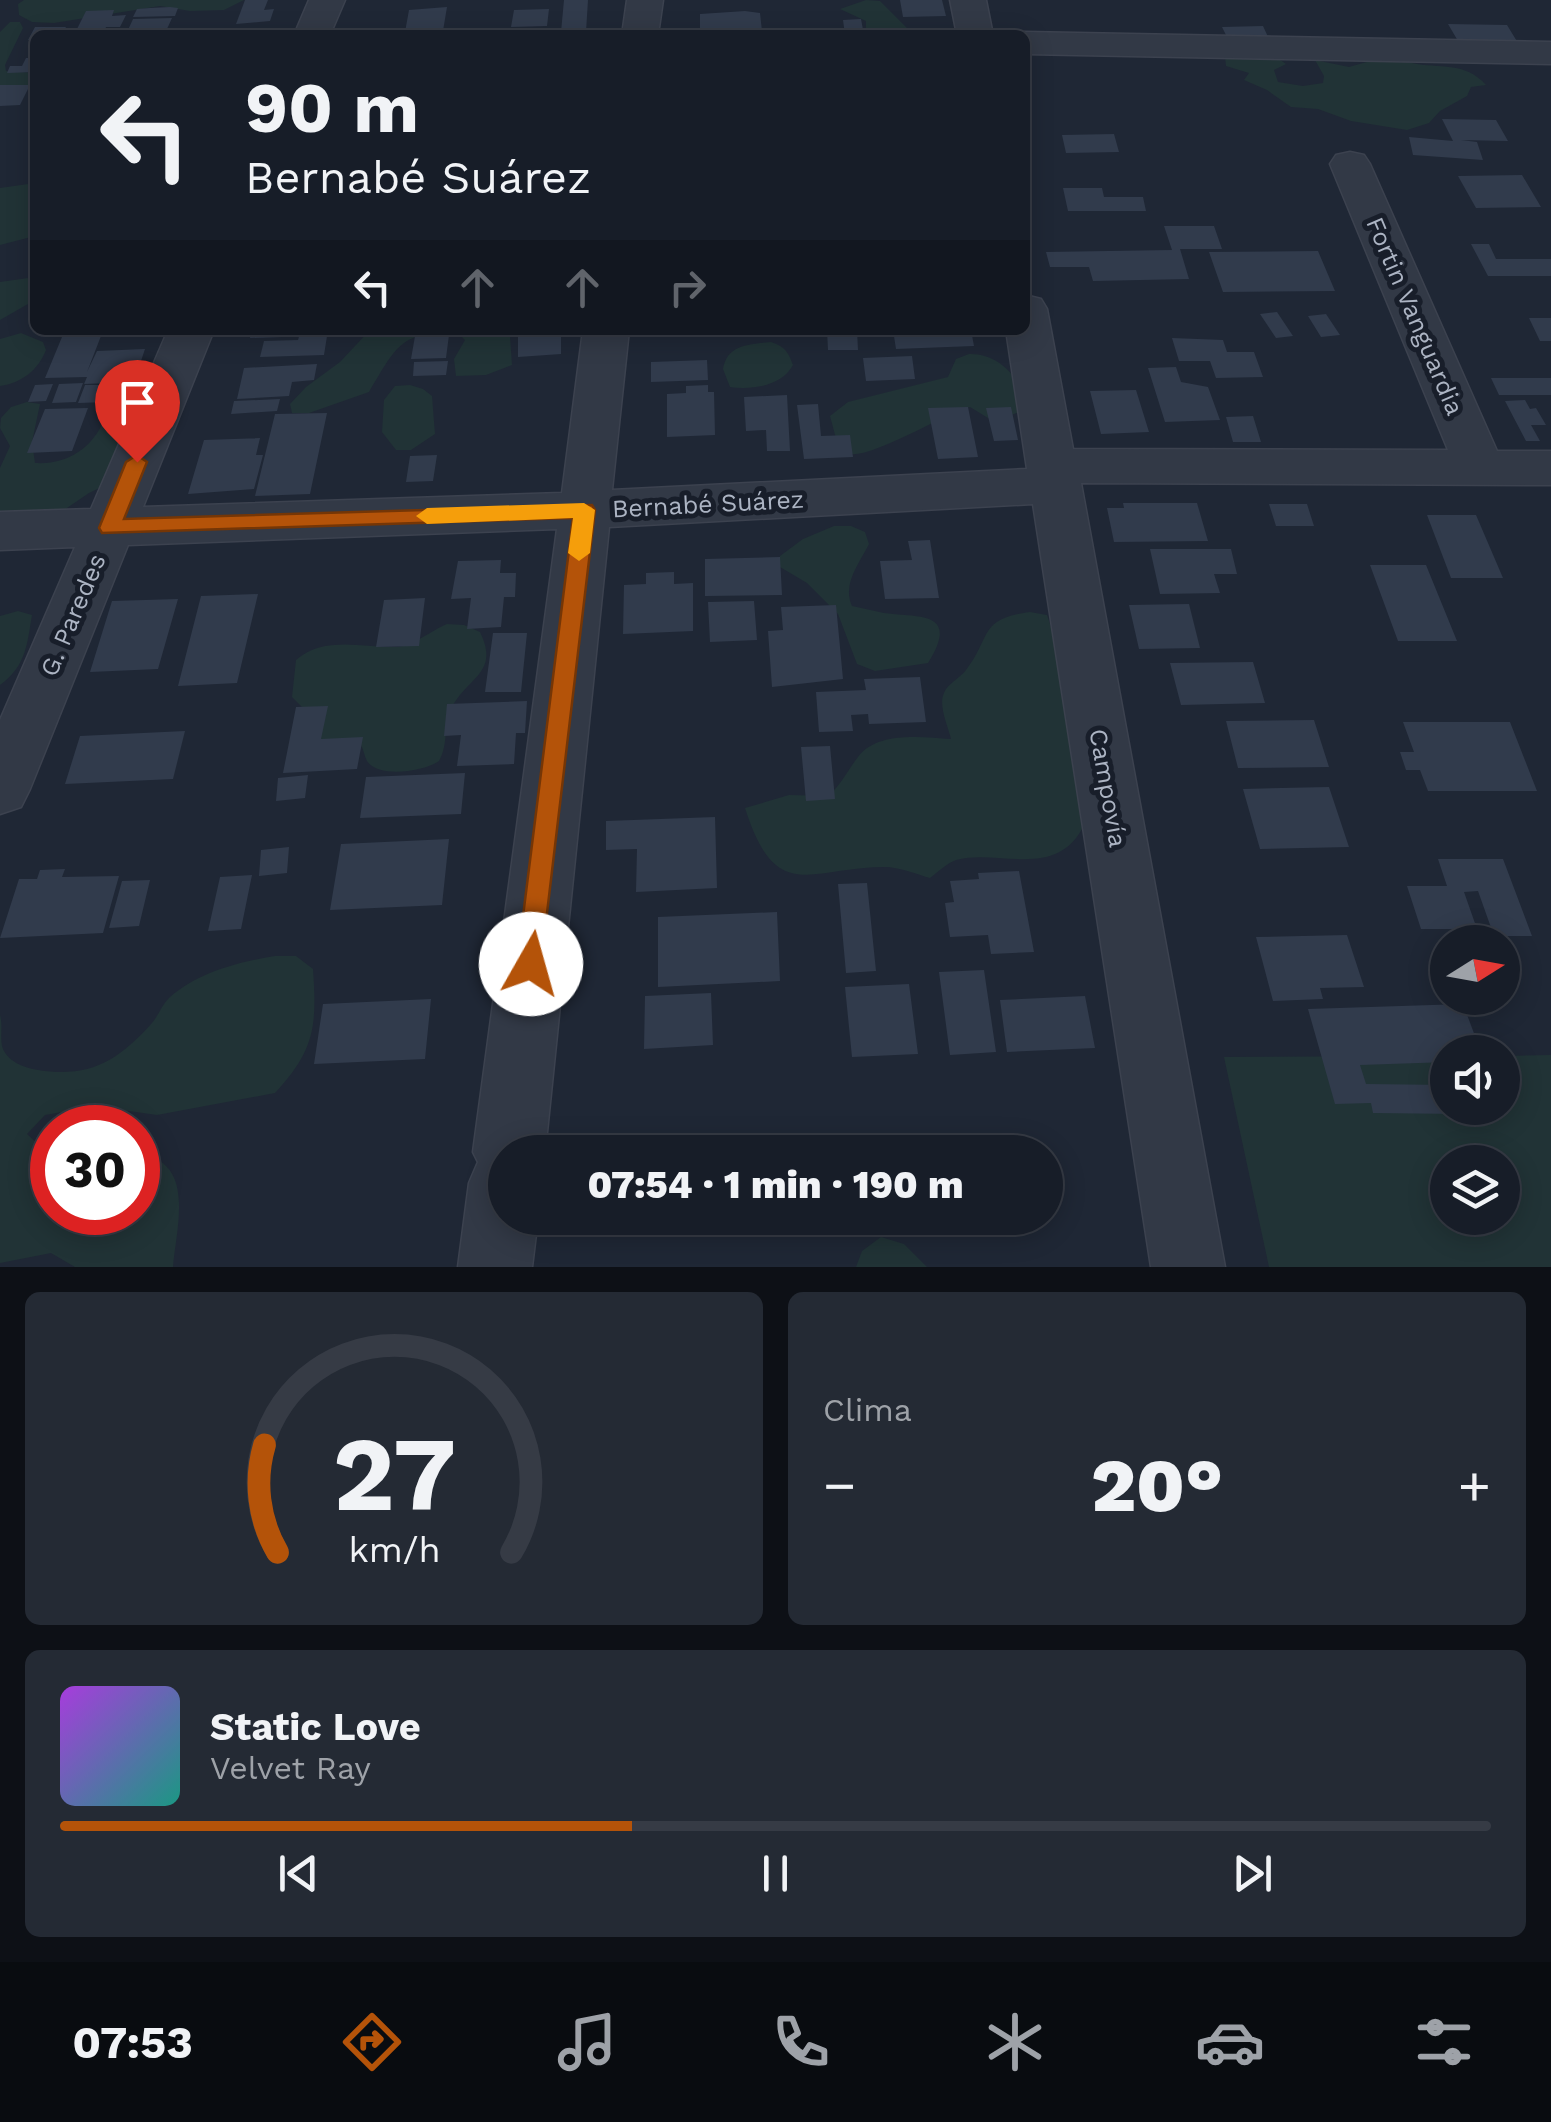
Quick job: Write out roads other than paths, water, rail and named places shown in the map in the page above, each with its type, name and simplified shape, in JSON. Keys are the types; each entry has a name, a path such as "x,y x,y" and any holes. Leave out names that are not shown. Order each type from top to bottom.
{"street":[{"path":"314,30 326,0"},
{"path":"641,30 644,0"},
{"path":"968,0 974,30"},
{"path":"1030,44 1551,53"},
{"name":"Fortin Vanguardia","path":"1350,164 1480,468"},
{"name":"G. Paredes","path":"0,790 189,335"},
{"path":"511,1135 605,335"},
{"name":"Campovía","path":"1030,335 1188,1267"},
{"name":"Bernabé Suárez","path":"0,531 584,510 1055,475 1551,468"},
{"path":"495,1267 499,1235"}]}
